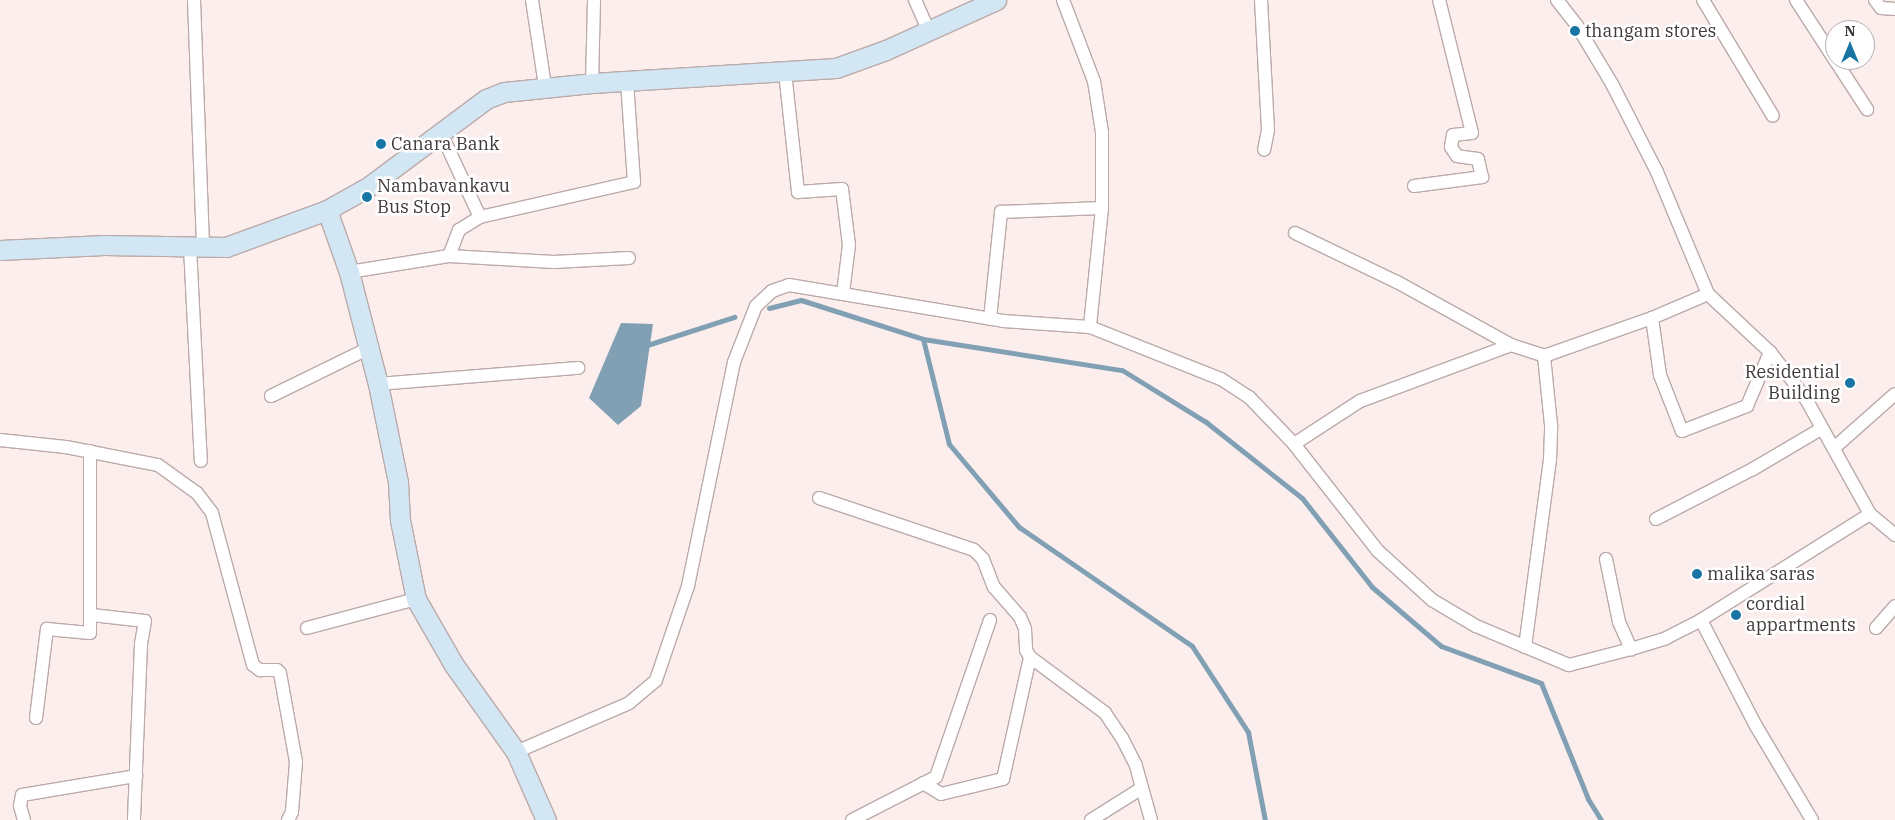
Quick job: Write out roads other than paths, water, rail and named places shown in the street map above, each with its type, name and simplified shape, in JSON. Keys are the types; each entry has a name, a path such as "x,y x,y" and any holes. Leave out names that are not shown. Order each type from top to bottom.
{"street":[{"path":"194,0 196,247 201,461"},
{"path":"532,0 545,86"},
{"path":"592,82 594,0"},
{"path":"915,0 929,31"},
{"path":"1063,0 1094,80 1102,132 1102,208 1090,327"},
{"path":"1261,0 1268,130 1264,150"},
{"path":"1414,186 1482,177 1478,159 1457,156 1451,147 1453,135 1472,133 1440,0"},
{"path":"1556,0 1576,24 1612,84 1661,181 1708,294 1770,352 1806,399 1870,514 1895,535"},
{"path":"1703,0 1773,116"},
{"path":"1796,0 1825,45"},
{"path":"1876,0 1881,8 1895,9"},
{"path":"0,250 104,244 226,247 251,241 327,210 368,187 440,131 486,99 512,90 592,82 836,68 929,31 993,1"},
{"path":"1842,70 1867,108"},
{"path":"785,72 798,192 842,188 849,245 844,293"},
{"path":"449,256 460,230 480,217 634,182 627,81"},
{"path":"440,131 480,217"},
{"path":"990,319 1001,212 1102,208"},
{"path":"327,210 349,272 378,384 398,482 400,520 416,600 454,665 516,752 546,820"},
{"path":"1295,233 1397,282 1511,345 1544,356 1652,318 1708,294"},
{"path":"349,272 449,256 554,262 629,258"},
{"path":"516,752 629,703 656,680 688,586 734,362 751,313 772,291 789,285 990,319 1090,327 1234,386 1294,444 1378,551 1415,587 1476,626 1569,665 1666,638 1701,620 1870,514"},
{"path":"1652,318 1660,375 1682,431 1747,406 1770,352"},
{"path":"1294,444 1360,401 1511,345"},
{"path":"271,396 369,348"},
{"path":"1525,647 1550,460 1551,425 1544,356"},
{"path":"378,384 578,368"},
{"path":"1834,448 1895,394"},
{"path":"1656,519 1753,469 1821,429"},
{"path":"0,440 90,451 158,465 197,493 212,513 253,665 260,670 277,670 280,673 296,762 292,812 288,820"},
{"path":"36,718 47,630 90,633 92,615 90,451"},
{"path":"819,498 974,550 983,559 994,587 1020,617 1025,629 1026,650 1030,658 1105,713 1122,738 1142,788 1151,820"},
{"path":"1606,559 1618,622 1631,649"},
{"path":"307,628 416,600"},
{"path":"1876,628 1895,606"},
{"path":"92,615 145,621 134,820"},
{"path":"852,820 936,777 990,620"},
{"path":"1701,620 1756,726 1812,820"},
{"path":"923,783 941,794 1002,779 1030,658"},
{"path":"24,820 20,806 22,796 136,776"},
{"path":"1091,820 1142,788"}],"water":[{"path":"621,323 653,324 641,406 618,425 589,398"}],"waterway":[{"path":"769,308 801,300 923,339 1122,370 1206,422 1302,498 1372,587 1441,646 1541,683 1588,799 1601,820"},
{"path":"644,346 734,317"},
{"path":"923,339 949,444 1019,527 1192,646 1248,732 1265,820"}],"place":[{"name":"thangam stores","path":"1575,31"},
{"name":"Canara Bank","path":"381,144"},
{"name":"Nambavankavu Bus Stop","path":"367,197"},
{"name":"Residential Building","path":"1850,383"},
{"name":"malika saras","path":"1697,574"},
{"name":"cordial appartments","path":"1736,615"}]}
